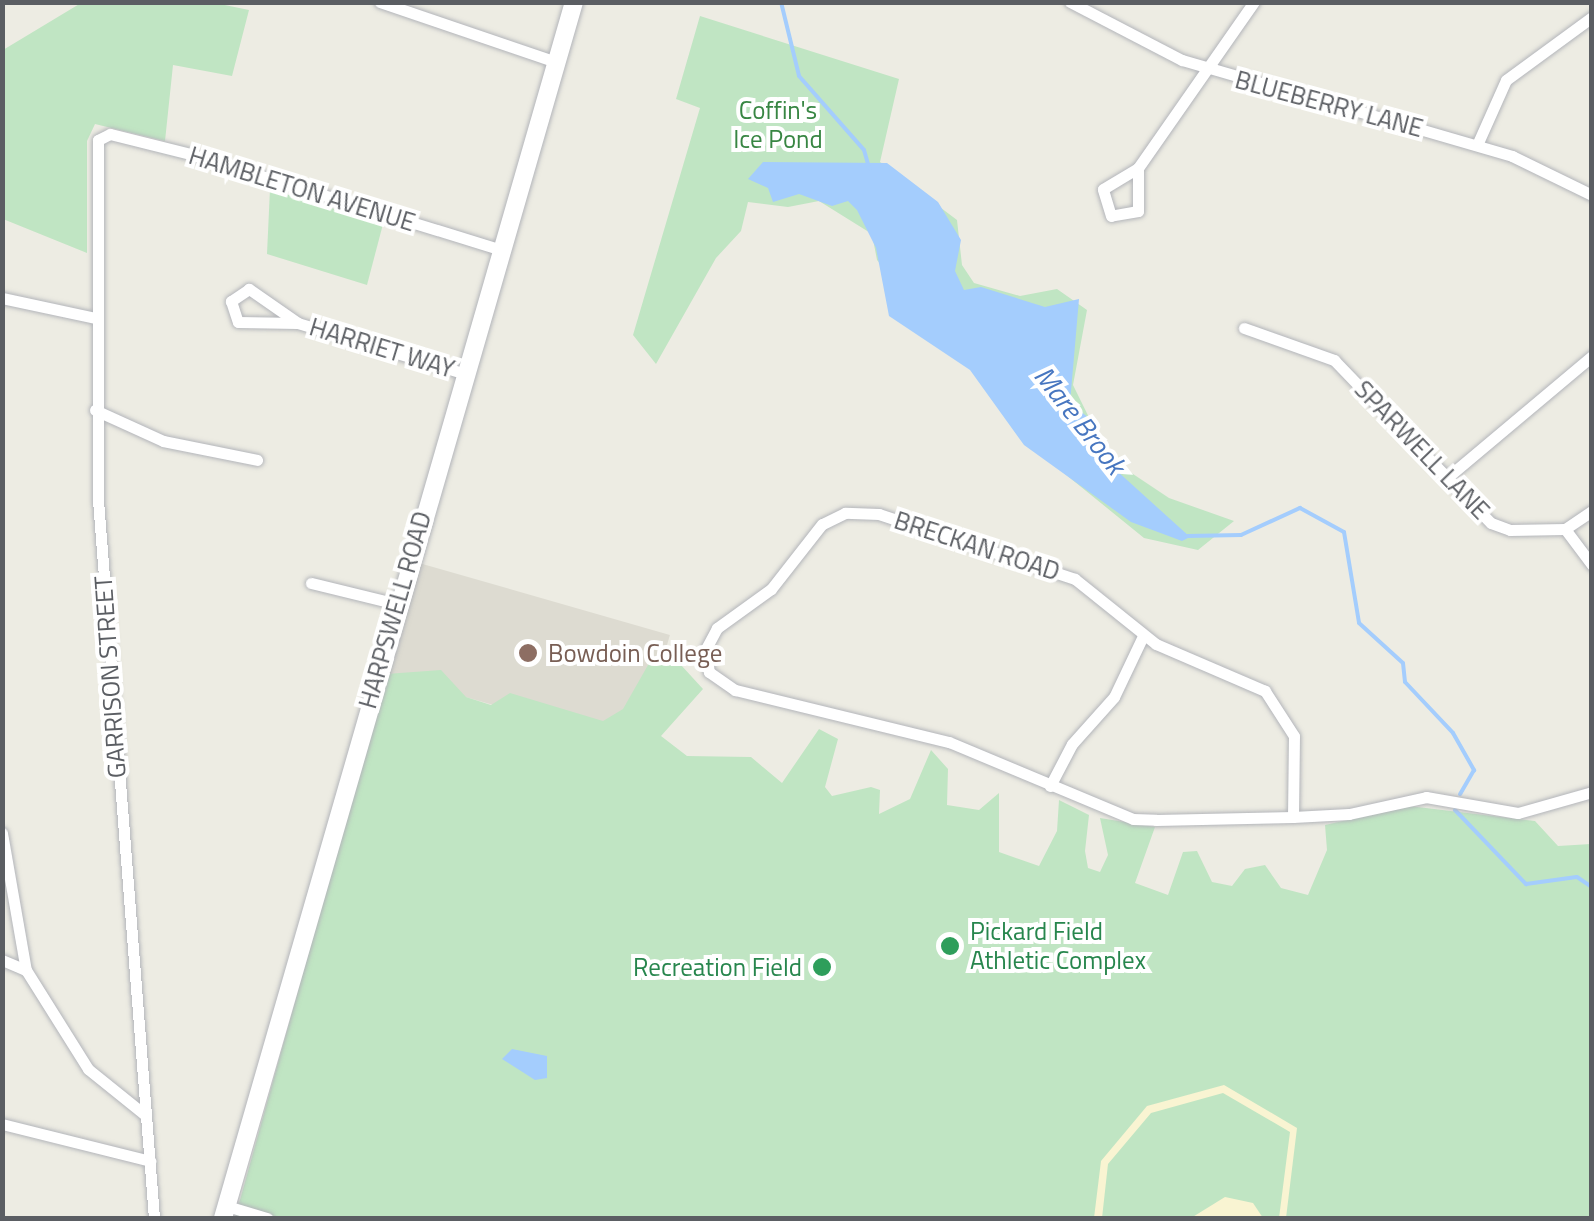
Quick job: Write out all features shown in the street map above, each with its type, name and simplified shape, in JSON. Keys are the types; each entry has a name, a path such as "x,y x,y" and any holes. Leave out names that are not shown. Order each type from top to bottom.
{"main road":[{"name":"HARPSWELL ROAD","path":"225,1212 397,604 574,2"}],"street":[{"path":"380,2 556,62"},
{"name":"BLUEBERRY LANE","path":"1070,2 1204,68 1477,145 1592,195"},
{"path":"1138,168 1138,211 1111,216 1103,189 1138,168 1204,68 1254,2"},
{"path":"1477,145 1506,80 1592,17"},
{"name":"HAMBLETON AVENUE","path":"101,135 502,250"},
{"name":"GARRISON STREET","path":"101,135 95,410 154,1218"},
{"name":"HARRIET WAY","path":"298,323 249,289 231,302 238,322 298,323 466,374"},
{"path":"2,298 95,318"},
{"name":"SPARWELL LANE","path":"1244,328 1334,360 1500,528 1565,528"},
{"path":"1449,476 1592,356"},
{"path":"95,410 163,441 258,460"},
{"path":"1592,512 1565,528 1592,565"},
{"name":"BRECKAN ROAD","path":"1050,786 948,742 760,698 709,672 706,649 716,628 771,589 822,524 844,513 880,514 1052,570 1090,588 1143,636 1257,686 1280,706 1296,748 1293,818"},
{"path":"311,583 397,604"},
{"path":"1143,636 1114,697 1072,744 1050,786 1133,818 1293,818 1426,797 1518,813 1589,789"},
{"path":"2,833 26,970 88,1069 145,1115"},
{"path":"2,960 26,970"},
{"path":"2,1124 150,1162"},
{"path":"225,1212 267,1218"}],"shaded area":[{"name":"Bowdoin College","path":"419,563 670,635 638,746 387,675"}],"green space":[{"path":"81,3 215,3 249,10 232,76 173,65 165,141 95,124 87,141 87,253 3,219 3,50"},
{"name":"Coffin's Ice Pond","path":"700,16 899,79 880,162 957,220 962,265 974,283 1020,296 1057,289 1087,310 1073,385 1109,458 1169,498 1234,521 1198,550 1144,538 1054,465 877,260 872,234 819,201 788,207 748,202 741,231 716,258 656,364 633,335 700,108 676,99"},
{"path":"270,189 383,224 367,285 267,254"},
{"name":"Pickard Field Athletic Complex","path":"670,653 703,689 661,736 687,756 751,757 782,783 819,729 838,739 825,787 832,796 871,787 880,790 879,814 910,799 931,750 948,769 947,805 979,810 999,793 999,852 1039,866 1057,831 1059,800 1089,815 1085,851 1088,868 1100,872 1108,855 1100,818 1155,827 1135,883 1168,895 1183,852 1197,851 1212,882 1232,886 1245,869 1265,865 1281,888 1308,895 1327,850 1325,825 1409,806 1535,821 1558,846 1591,844 1591,1218 235,1218 386,674 441,670 466,697 491,705 510,693 603,721 623,709 652,658"}],"sand":[{"path":"1224,1085 1297,1128 1286,1218 1279,1218 1290,1132 1223,1093 1151,1113 1108,1164 1102,1218 1094,1218 1101,1161 1147,1106"},
{"path":"1225,1197 1253,1203 1263,1218 1191,1218"}],"water":[{"name":"Coffin's Ice Pond","path":"763,162 887,163 938,202 961,240 955,271 964,290 981,287 1045,307 1079,299 1070,403 1094,422 1106,461 1190,537 1182,541 1131,522 1024,445 970,370 889,316 876,248 857,210 848,201 832,206 799,194 773,202 768,188 748,179"},
{"path":"512,1049 547,1056 547,1078 535,1080 502,1059"}],"waterway":[{"name":"Mare Brook","path":"781,2 799,76 864,150 869,168"},
{"name":"Mare Brook","path":"1187,536 1241,535 1300,508 1344,532 1359,623 1403,663 1405,682 1453,733 1474,770 1460,794"},
{"name":"Mare Brook","path":"1455,810 1526,884 1577,877 1592,887"}],"place":[{"name":"Bowdoin College","path":"528,653"},
{"name":"Pickard Field Athletic Complex","path":"950,946"},
{"name":"Recreation Field","path":"822,967"}]}
